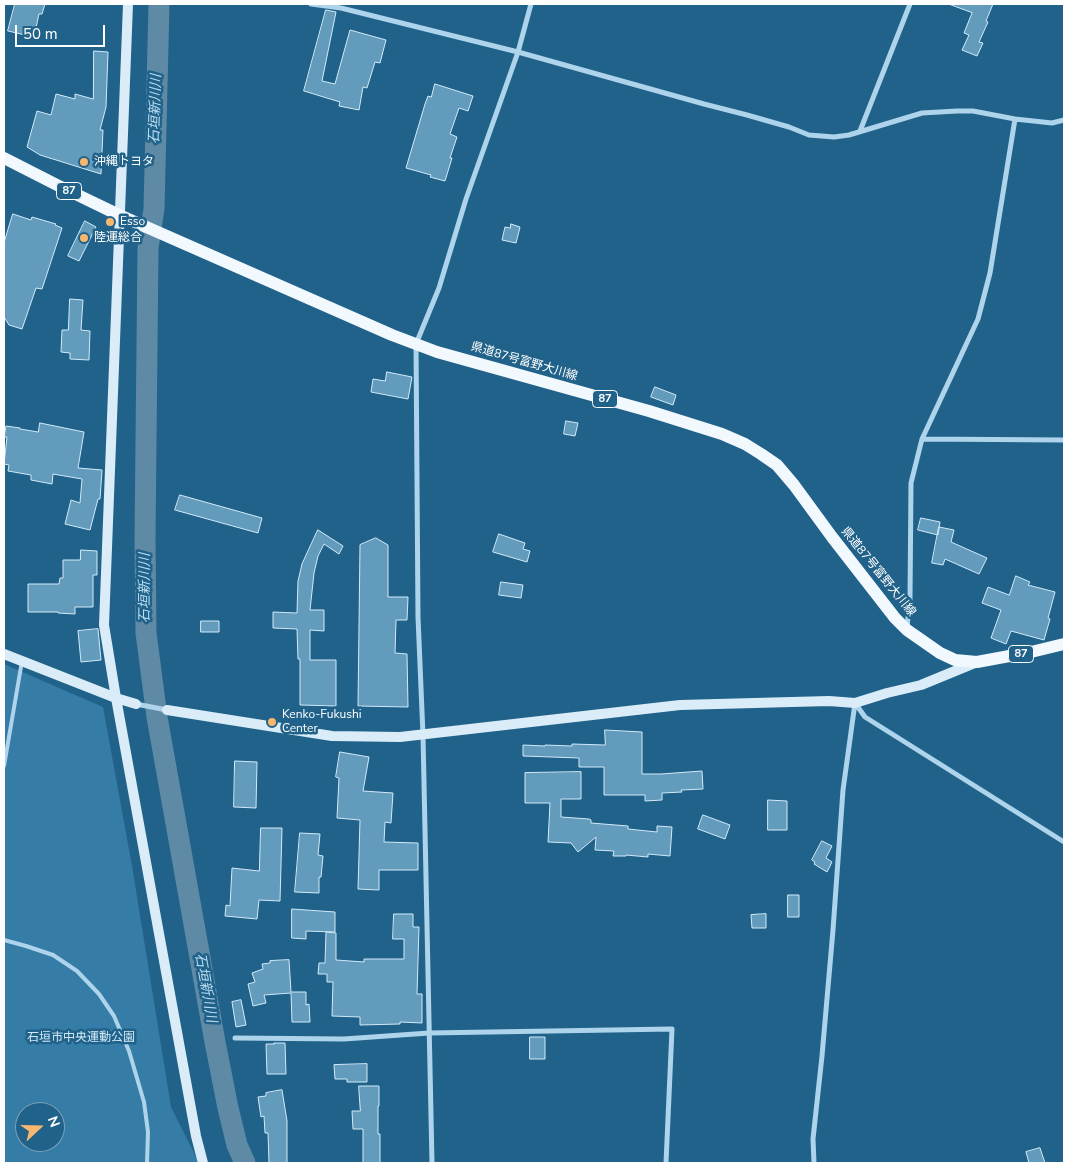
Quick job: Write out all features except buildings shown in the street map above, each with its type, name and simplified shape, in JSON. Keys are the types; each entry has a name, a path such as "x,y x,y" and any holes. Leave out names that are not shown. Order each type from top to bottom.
{"main road":[{"name":"県道87号富野大川線","path":"4,158 50,182 136,222 392,335 437,352 649,411 722,434 745,444 777,465 876,595 906,630 940,653 955,660 978,662 1064,644"}],"street":[{"path":"128,4 104,625 196,1136 203,1163"},
{"path":"311,4 341,8 518,52 780,124 809,136 834,137 849,135 922,113 965,111 1052,123 1064,120"},
{"path":"432,1163 427,885 418,617 416,344 439,288 466,199 518,52 531,4"},
{"path":"860,131 910,4"},
{"path":"906,630 910,599 911,484 922,440 978,319 990,273 1015,118"},
{"path":"922,440 1064,440"},
{"path":"4,654 136,704 332,736 400,737 680,705 829,701 855,703 921,685 978,662"},
{"path":"855,703 865,717 1064,842"},
{"path":"814,1163 813,1139 833,930 843,790 855,703"},
{"path":"235,1038 344,1039 429,1033 672,1030 666,1163"}],"lane":[{"path":"4,766 22,661"},
{"path":"4,940 53,955 77,971 100,994 114,1016 129,1051 144,1102 148,1132 147,1163"}],"green space":[{"name":"石垣市中央運動公園","path":"4,664 103,707 132,866 171,1107 199,1163 4,1163"}],"waterway":[{"name":"石垣新川川","path":"159,4 154,209 148,248 146,633 157,717 215,1042 237,1145 245,1163"}],"place":[{"name":"沖縄トヨタ","path":"84,162"},
{"name":"Esso","path":"110,222"},
{"name":"陸運総合","path":"84,238"},
{"name":"Kenko-Fukushi Center","path":"272,722"}]}
